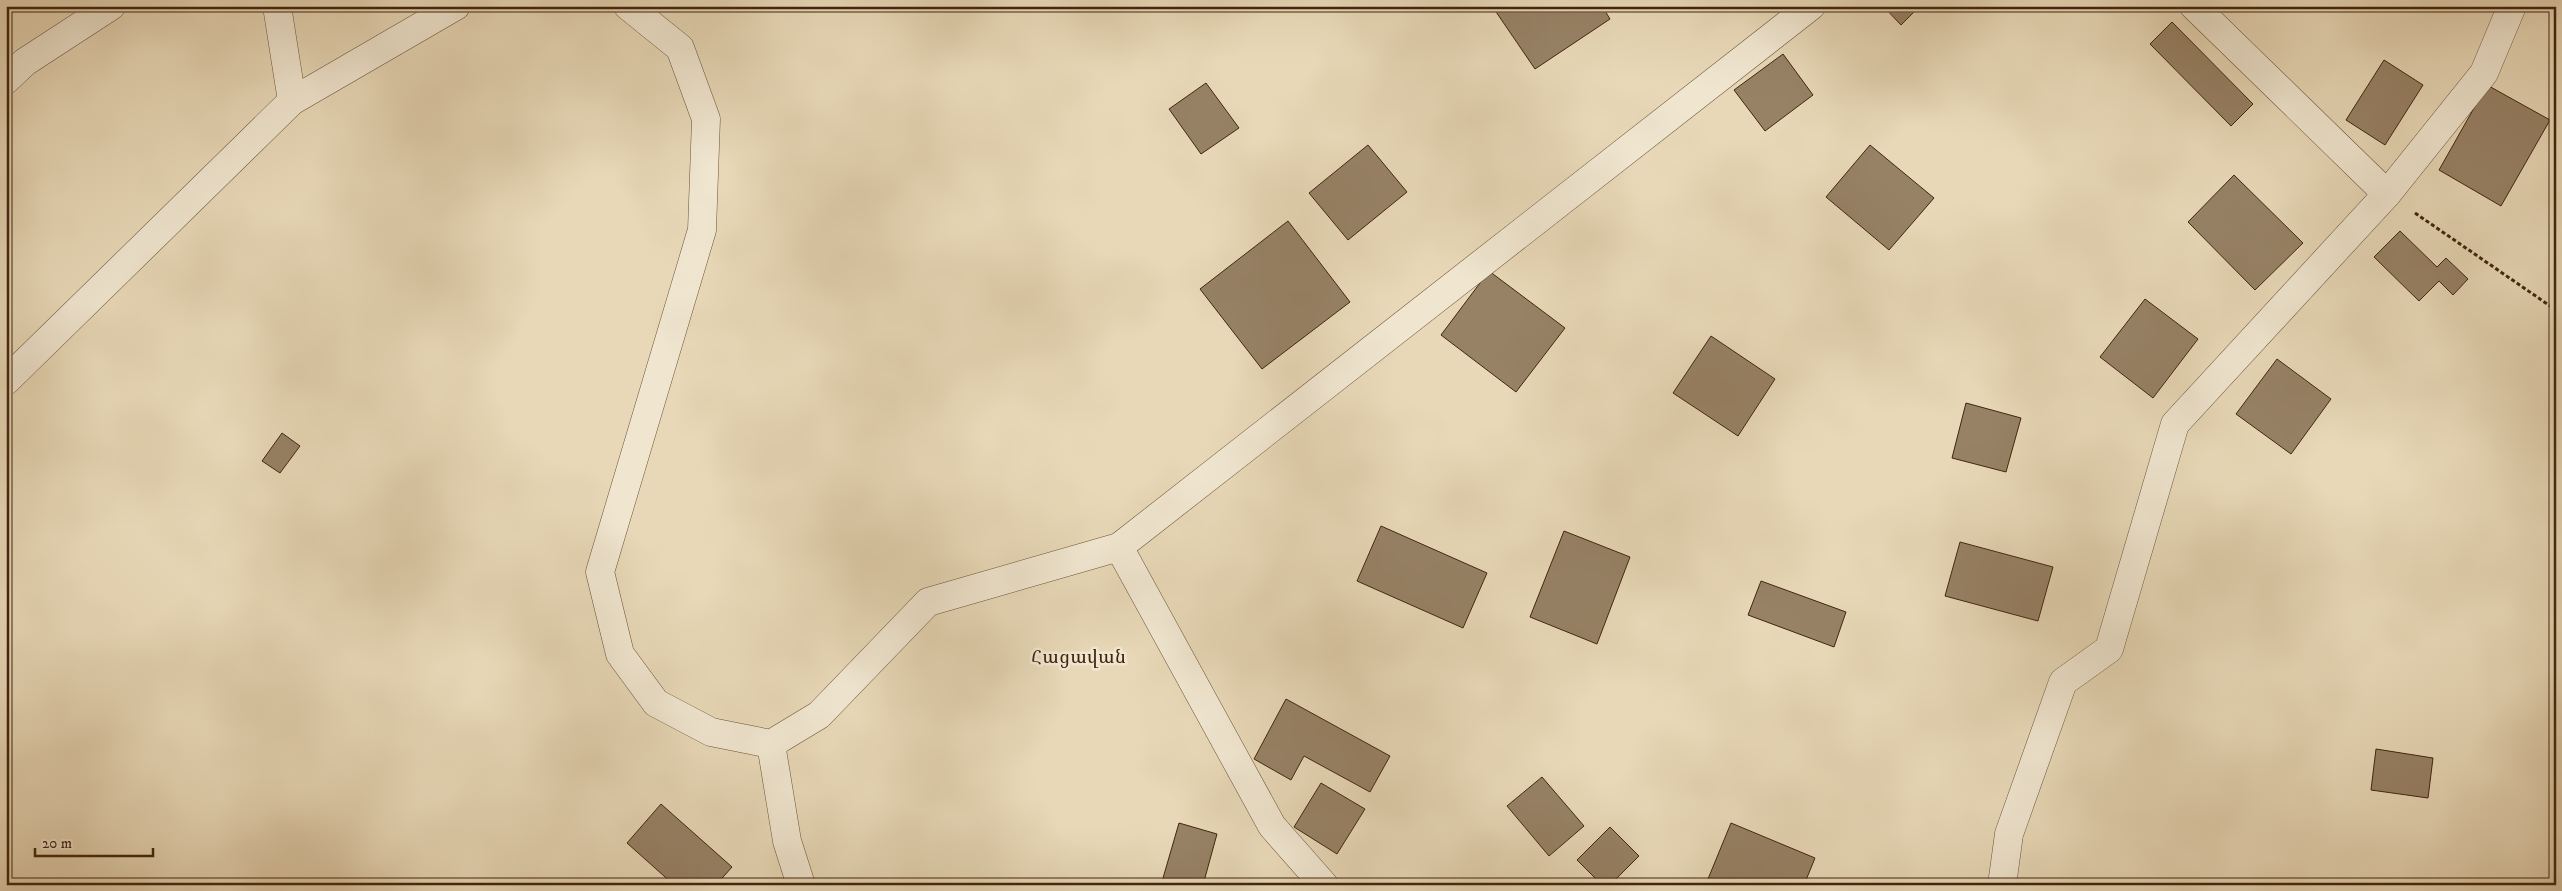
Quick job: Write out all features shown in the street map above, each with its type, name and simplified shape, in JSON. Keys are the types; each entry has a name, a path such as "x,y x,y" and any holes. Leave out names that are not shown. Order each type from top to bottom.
{"street":[{"path":"6,80 26,62 111,6"},
{"path":"277,6 292,101"},
{"path":"6,382 292,101 456,6"},
{"path":"628,6 680,48 706,119 702,230 600,572 620,654 656,703 711,732 771,744 818,715 928,602 1119,547 1811,6"},
{"path":"2194,6 2387,194"},
{"path":"2002,885 2009,834 2063,682 2110,648 2175,424 2387,194 2484,73 2512,6"},
{"path":"1119,547 1272,826 1324,885"},
{"path":"771,744 787,841 801,885"}],"path":[{"path":"2387,194 2556,310"}],"building":[{"path":"1492,6 1602,6 1610,19 1535,69"},
{"path":"1883,6 1920,6 1901,25"},
{"path":"2172,22 2253,104 2231,126 2150,44"},
{"path":"1783,54 1813,95 1765,131 1734,90"},
{"path":"2384,60 2423,85 2385,145 2346,120"},
{"path":"1206,83 1239,128 1201,154 1169,109"},
{"path":"2487,85 2550,120 2501,206 2439,170"},
{"path":"1368,145 1407,192 1348,240 1309,193"},
{"path":"1870,145 1934,198 1889,250 1826,197"},
{"path":"2234,175 2303,243 2255,290 2188,222"},
{"path":"1288,221 1350,302 1262,369 1200,289"},
{"path":"2400,231 2437,267 2446,258 2468,279 2453,295 2439,281 2419,301 2374,257"},
{"path":"1489,271 1565,328 1516,392 1441,335"},
{"path":"2145,299 2198,339 2153,398 2100,357"},
{"path":"1711,336 1775,379 1738,436 1673,393"},
{"path":"2277,359 2331,399 2291,454 2236,414"},
{"path":"1966,403 2021,418 2006,472 1952,458"},
{"path":"282,433 300,446 280,473 262,461"},
{"path":"1381,526 1487,573 1463,628 1357,581"},
{"path":"1564,531 1630,557 1597,644 1530,617"},
{"path":"1960,542 2053,567 2038,621 1945,596"},
{"path":"1761,581 1846,612 1834,647 1748,615"},
{"path":"1286,699 1390,756 1370,792 1304,756 1291,780 1254,759"},
{"path":"2376,749 2433,758 2428,798 2371,790"},
{"path":"1542,777 1584,826 1549,856 1507,806"},
{"path":"1321,783 1365,809 1337,854 1294,827"},
{"path":"661,804 732,867 716,885 674,885 627,843"},
{"path":"1179,823 1217,834 1203,885 1161,885"},
{"path":"1731,823 1815,858 1804,885 1722,885 1708,879"},
{"path":"1610,827 1639,856 1610,885 1602,885 1577,860"}],"district":[{"name":"Հացավան","path":"1079,658"}]}
